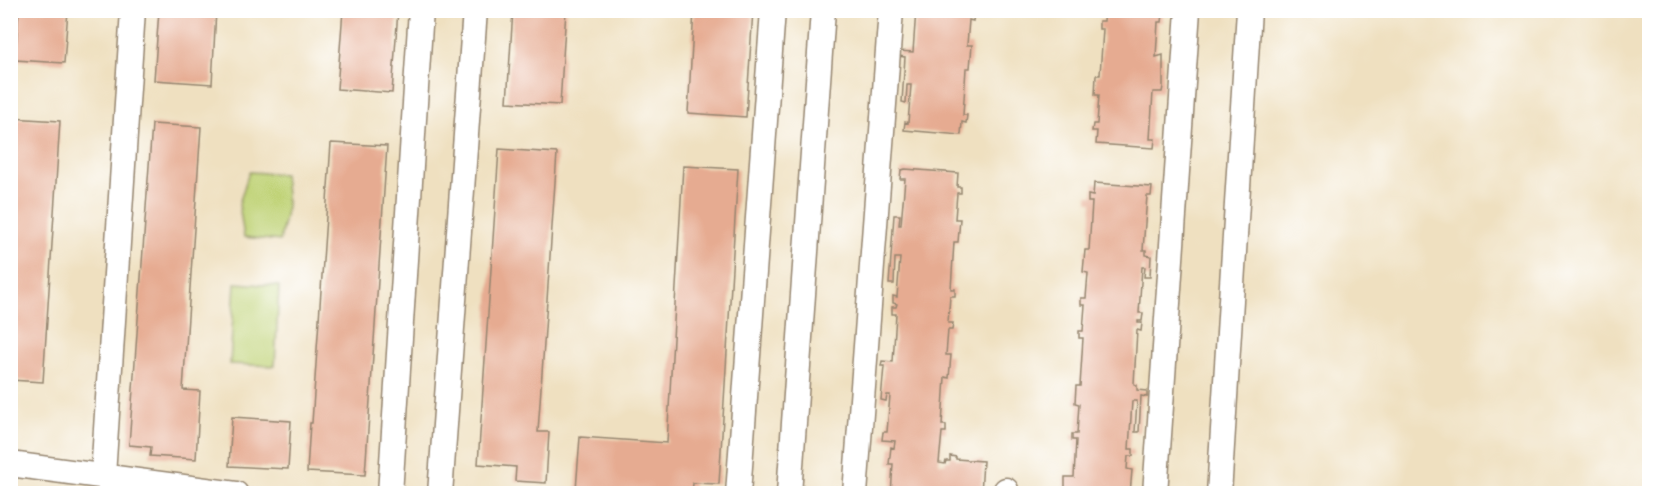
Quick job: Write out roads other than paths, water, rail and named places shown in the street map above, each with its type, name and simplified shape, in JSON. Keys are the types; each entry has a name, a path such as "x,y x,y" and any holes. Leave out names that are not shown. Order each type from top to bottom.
{"lane":[{"path":"103,476 133,10"},
{"path":"390,494 422,10"},
{"path":"441,494 475,10"},
{"path":"738,494 774,10"},
{"path":"789,494 823,10"},
{"path":"855,494 891,10"},
{"path":"1155,494 1188,10"},
{"path":"1219,494 1249,10"},
{"path":"10,464 236,494"}]}
